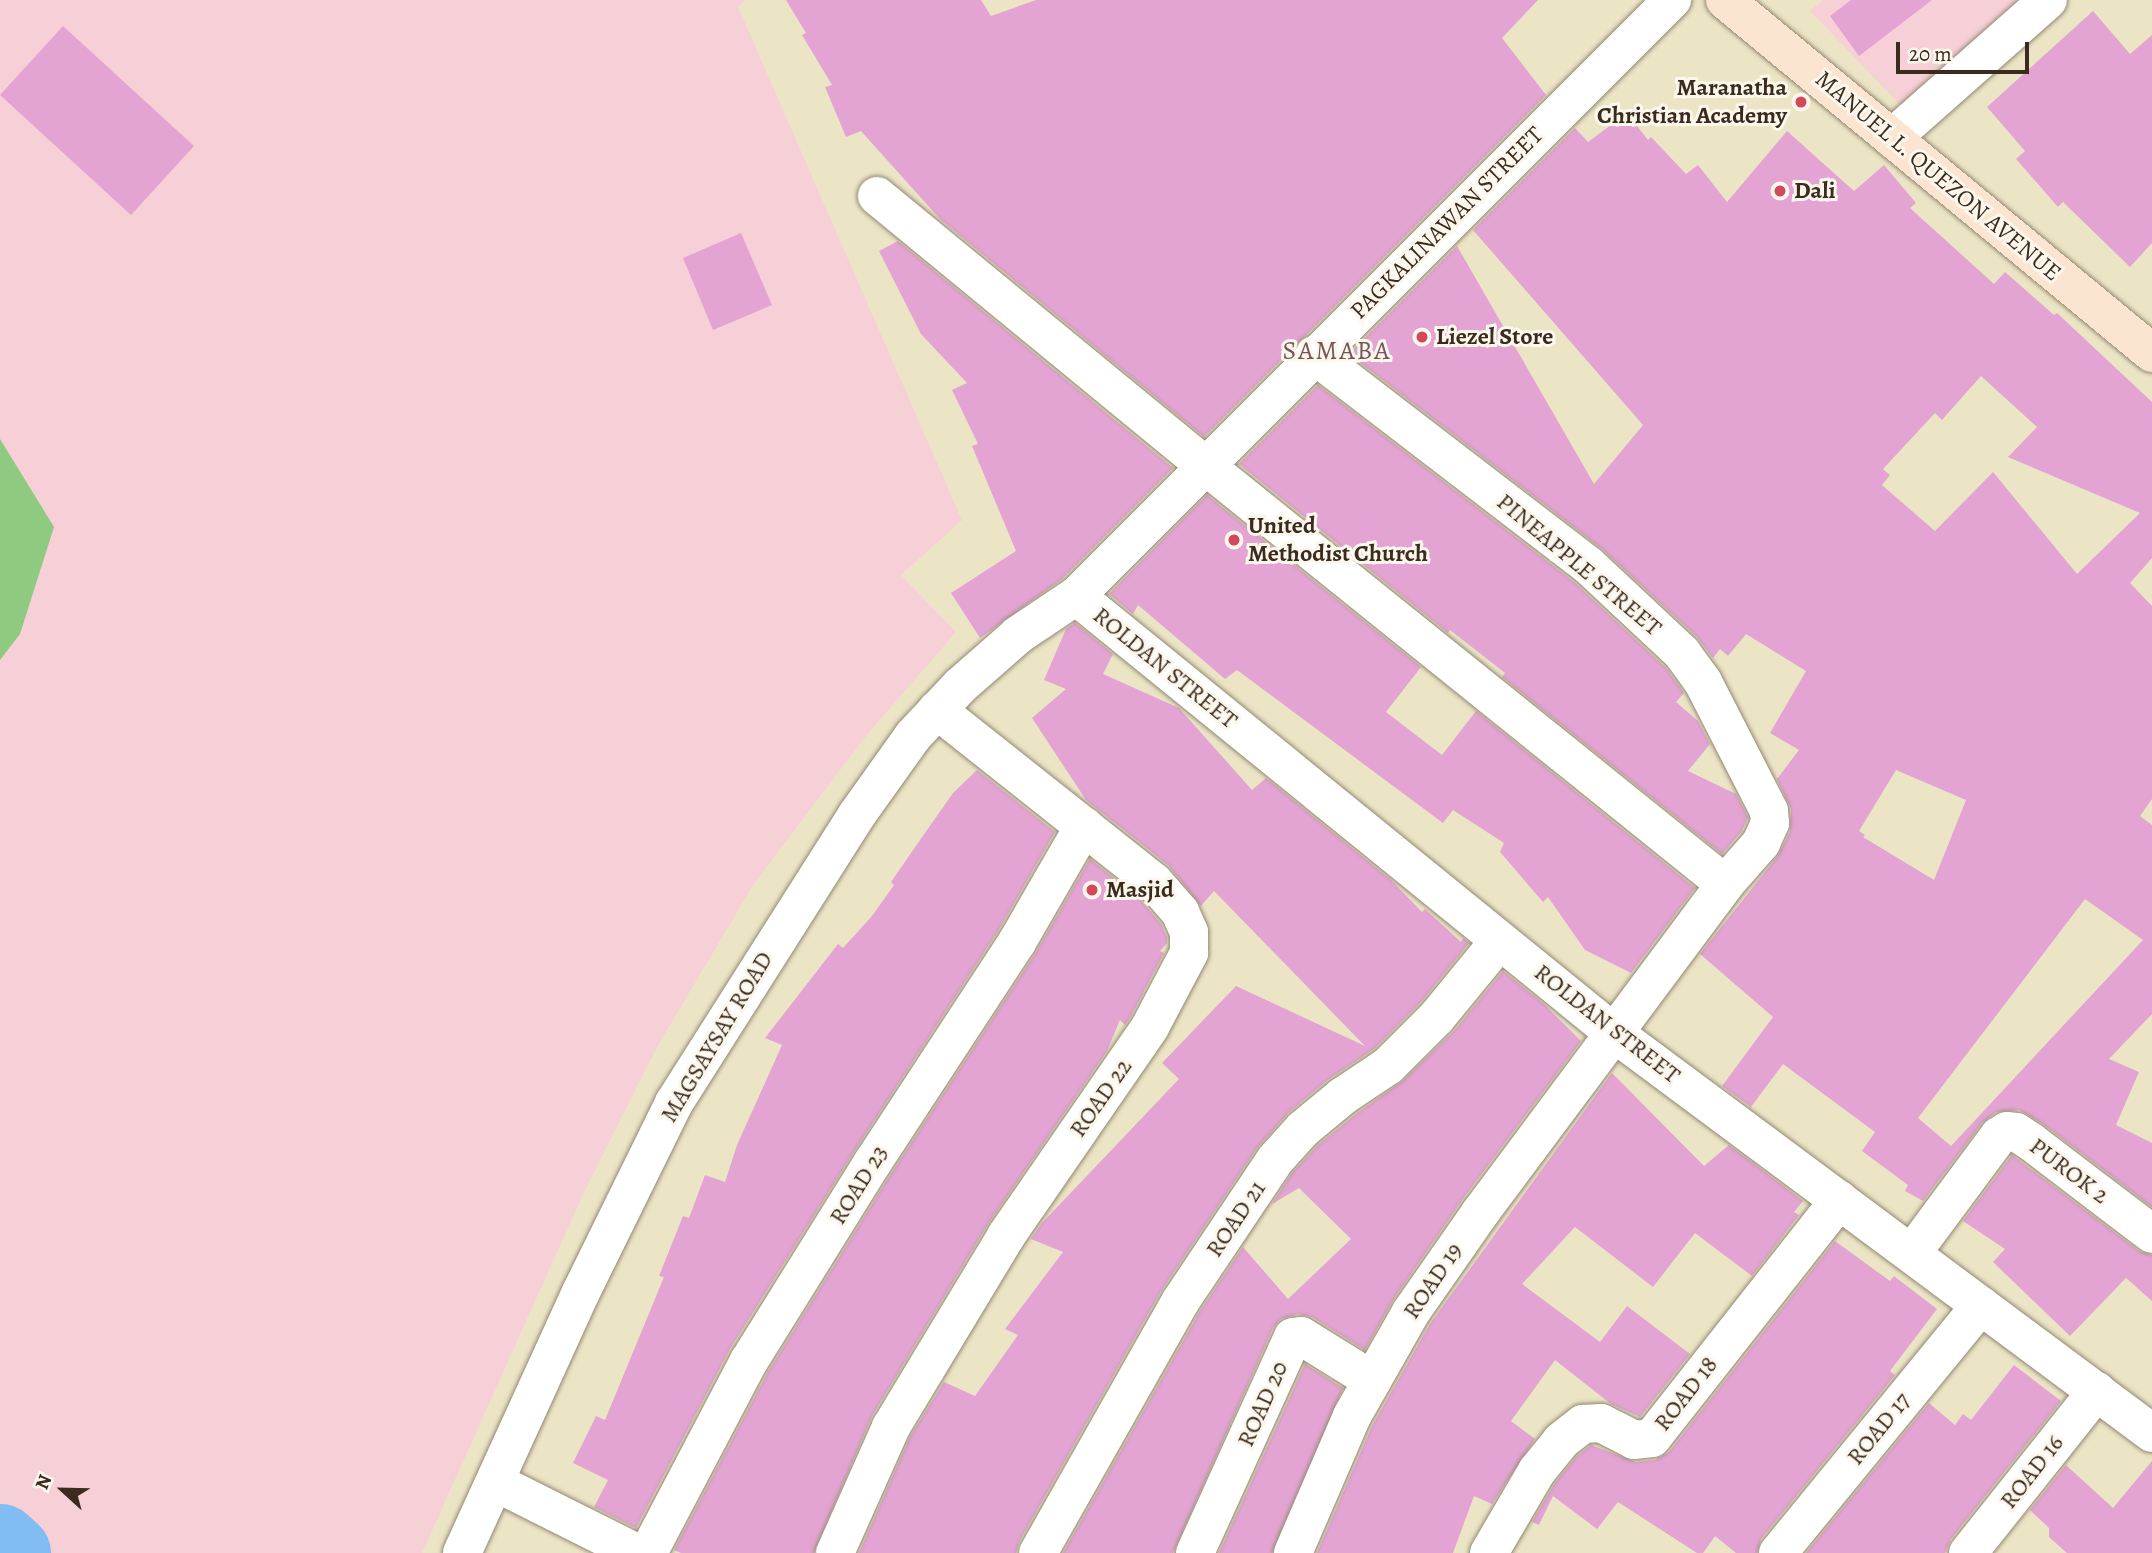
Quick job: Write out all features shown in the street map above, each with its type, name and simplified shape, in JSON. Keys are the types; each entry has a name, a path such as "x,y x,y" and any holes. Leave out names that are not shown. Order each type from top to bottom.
{"main road":[{"name":"MANUEL L. QUEZON AVENUE","path":"1725,0 2152,353"}],"street":[{"name":"PAGKALINAWAN STREET","path":"1076,596 1207,467 1314,355 1672,0"},
{"path":"1892,138 2048,0"},
{"path":"877,196 1207,467 1725,884"},
{"name":"PINEAPPLE STREET","path":"1314,355 1588,565 1682,653 1703,682 1769,811 1768,833 1725,884 1614,1033"},
{"name":"MAGSAYSAY ROAD","path":"462,1553 581,1292 674,1102 856,817 913,736 937,710 1018,635 1076,596"},
{"name":"ROLDAN STREET","path":"1076,596 1614,1033 2152,1433"},
{"name":"ROAD 22","path":"835,1553 891,1427 1006,1236 1150,1027 1189,953 1189,932 1180,912 1154,882 937,710"},
{"name":"ROAD 23","path":"648,1553 749,1361 873,1161 1017,942 1084,826"},
{"name":"ROAD 21","path":"1038,1553 1180,1302 1275,1160 1303,1129 1343,1096 1388,1066 1437,1017 1500,940"},
{"name":"ROAD 19","path":"1293,1553 1352,1416 1411,1312 1614,1033"},
{"name":"PUROK 2","path":"1912,1253 1999,1136 2007,1131 2016,1132 2029,1141 2152,1234"},
{"name":"ROAD 18","path":"1489,1553 1537,1471 1561,1441 1583,1424 1601,1423 1634,1440 1652,1438 1839,1200"},
{"name":"ROAD 17","path":"1778,1553 1981,1305"},
{"name":"ROAD 20","path":"1195,1553 1293,1337 1301,1336 1372,1380"},
{"name":"ROAD 16","path":"1968,1553 2096,1391"},
{"path":"495,1482 637,1553"}],"shaded area":[{"path":"0,0 745,0 738,7 962,520 901,575 956,632 865,737 753,885 657,1047 584,1192 422,1553 0,1553"},
{"path":"1823,0 2039,0 1910,115 1810,11"}],"green space":[{"path":"0,439 54,527 20,634 0,660"}],"building":[{"path":"786,0 981,0 991,16 1036,0 1538,0 1502,38 1546,95 1204,437 940,219 861,131 846,137 825,87 832,85 802,35 806,33"},
{"path":"1851,0 1932,0 1859,56 1830,16"},
{"path":"2093,11 2130,54 2152,35 2152,243 2130,267 2063,202 2058,207 2016,159 2025,151 1987,107"},
{"path":"63,26 194,146 131,215 0,95"},
{"path":"1627,113 1648,140 1651,137 1686,174 1698,165 1727,202 1787,131 1854,191 1884,165 1916,203 1910,208 1994,284 2005,272 2054,315 2057,313 2152,402 2152,558 2130,583 2152,606 2152,799 2140,816 2152,825 2152,1014 2109,1059 2139,1072 2116,1125 2152,1143 2152,1207 2043,1124 2019,1110 1996,1112 1982,1123 1923,1201 1905,1191 1908,1185 1862,1151 1875,1132 1783,1064 1751,1107 1722,1086 1773,1017 1700,954 1777,857 1790,832 1791,809 1777,779 1799,750 1770,733 1806,671 1746,634 1728,656 1720,649 1713,658 1697,637 1601,548 1349,354 1457,246 1594,484 1643,425 1473,230 1575,128 1588,142","holes":["1981,376 2037,427 2008,457 2140,513 2077,574 1993,472 1935,531 1882,485 1890,475 1883,469 1935,413 1942,420","1896,770 1966,800 1934,880 1863,837 1865,835 1859,831","2085,899 2143,940 1951,1146 1918,1118"]},
{"path":"741,233 772,305 713,330 683,258"},
{"path":"898,241 1173,468 1062,579 980,638 951,593 1016,551 972,446 978,444 952,390 967,383 921,334 879,251"},
{"path":"1318,385 1574,582 1666,668 1684,693 1676,702 1698,721 1710,744 1688,771 1736,794 1748,817 1742,831 1722,854 1502,677 1505,673 1450,630 1448,633 1239,464"},
{"path":"1207,495 1421,667 1386,712 1442,755 1476,711 1695,888 1631,973 1585,950 1548,897 1543,902 1500,852 1504,843 1453,810 1443,823 1237,670 1225,679 1138,605 1133,614 1109,594"},
{"path":"1075,623 1113,654 1103,674 1179,708 1252,790 1266,778 1391,880 1422,912 1425,909 1461,942 1463,938 1469,943 1421,1002 1374,1049 1329,1079 1289,1112 1257,1148 1161,1291 1019,1542 1016,1553 859,1553 910,1437 944,1382 975,1396 1018,1335 1005,1329 1063,1252 1031,1239 1042,1223 1179,1079 1162,1063 1236,986 1365,1046 1214,891 1201,906 1168,865 1086,800 1032,718 1066,689 1044,680 1066,629"},
{"path":"977,770 1055,832 998,931 855,1150 730,1349 636,1528 594,1507 608,1480 573,1463 596,1416 605,1420 664,1277 659,1276 683,1216 689,1218 705,1175 725,1182 737,1145 782,1045 765,1038 838,944 843,948 872,916 894,885 891,882 953,793"},
{"path":"1090,859 1139,898 1161,924 1167,937 1167,943 1160,951 1164,953 1131,1016 1125,1025 1120,1020 1107,1051 988,1224 872,1416 814,1553 681,1553 674,1550 768,1372 891,1174 1035,954"},
{"path":"1503,971 1544,1004 1581,1041 1462,1200 1393,1300 1365,1350 1312,1317 1298,1314 1281,1319 1273,1328 1173,1553 1063,1553 1199,1313 1243,1247 1288,1299 1351,1239 1299,1188 1272,1204 1292,1173 1318,1145 1403,1081 1454,1031"},
{"path":"1612,1073 1704,1166 1729,1145 1803,1201 1794,1212 1799,1215 1752,1276 1695,1233 1653,1287 1575,1227 1522,1284 1600,1342 1627,1306 1690,1354 1640,1417 1611,1404 1555,1360 1511,1421 1535,1439 1492,1504 1474,1496 1453,1553 1317,1553 1372,1426 1430,1324"},
{"path":"2012,1155 2139,1251 2152,1255 2152,1301 2126,1278 2070,1336 1993,1262 2005,1249 1963,1221"},
{"path":"1835,1241 1890,1281 1894,1276 1937,1309 1890,1371 1895,1375 1761,1539 1757,1553 1736,1553 1715,1536 1703,1553 1697,1553 1618,1502 1597,1529 1553,1496 1539,1525 1532,1522 1555,1483 1576,1457 1591,1445 1636,1462 1655,1460 1669,1452"},
{"path":"1305,1364 1343,1388 1272,1553 1219,1553"},
{"path":"2014,1365 2061,1401 1951,1539 1945,1553 1806,1553 1929,1403 1955,1425 1963,1414 1971,1420"},
{"path":"2152,1461 2152,1553 2067,1553 2049,1537 2049,1528 2030,1510 2066,1465 2113,1508"}],"waterway":[{"path":"0,1543 11,1553"}],"place":[{"name":"Maranatha Christian Academy","path":"1801,102"},
{"name":"Dali","path":"1780,191"},
{"name":"Liezel Store","path":"1422,337"},
{"name":"United Methodist Church","path":"1234,540"},
{"name":"Masjid","path":"1092,890"}],"district":[{"name":"SAMABA","path":"1337,351"}]}
